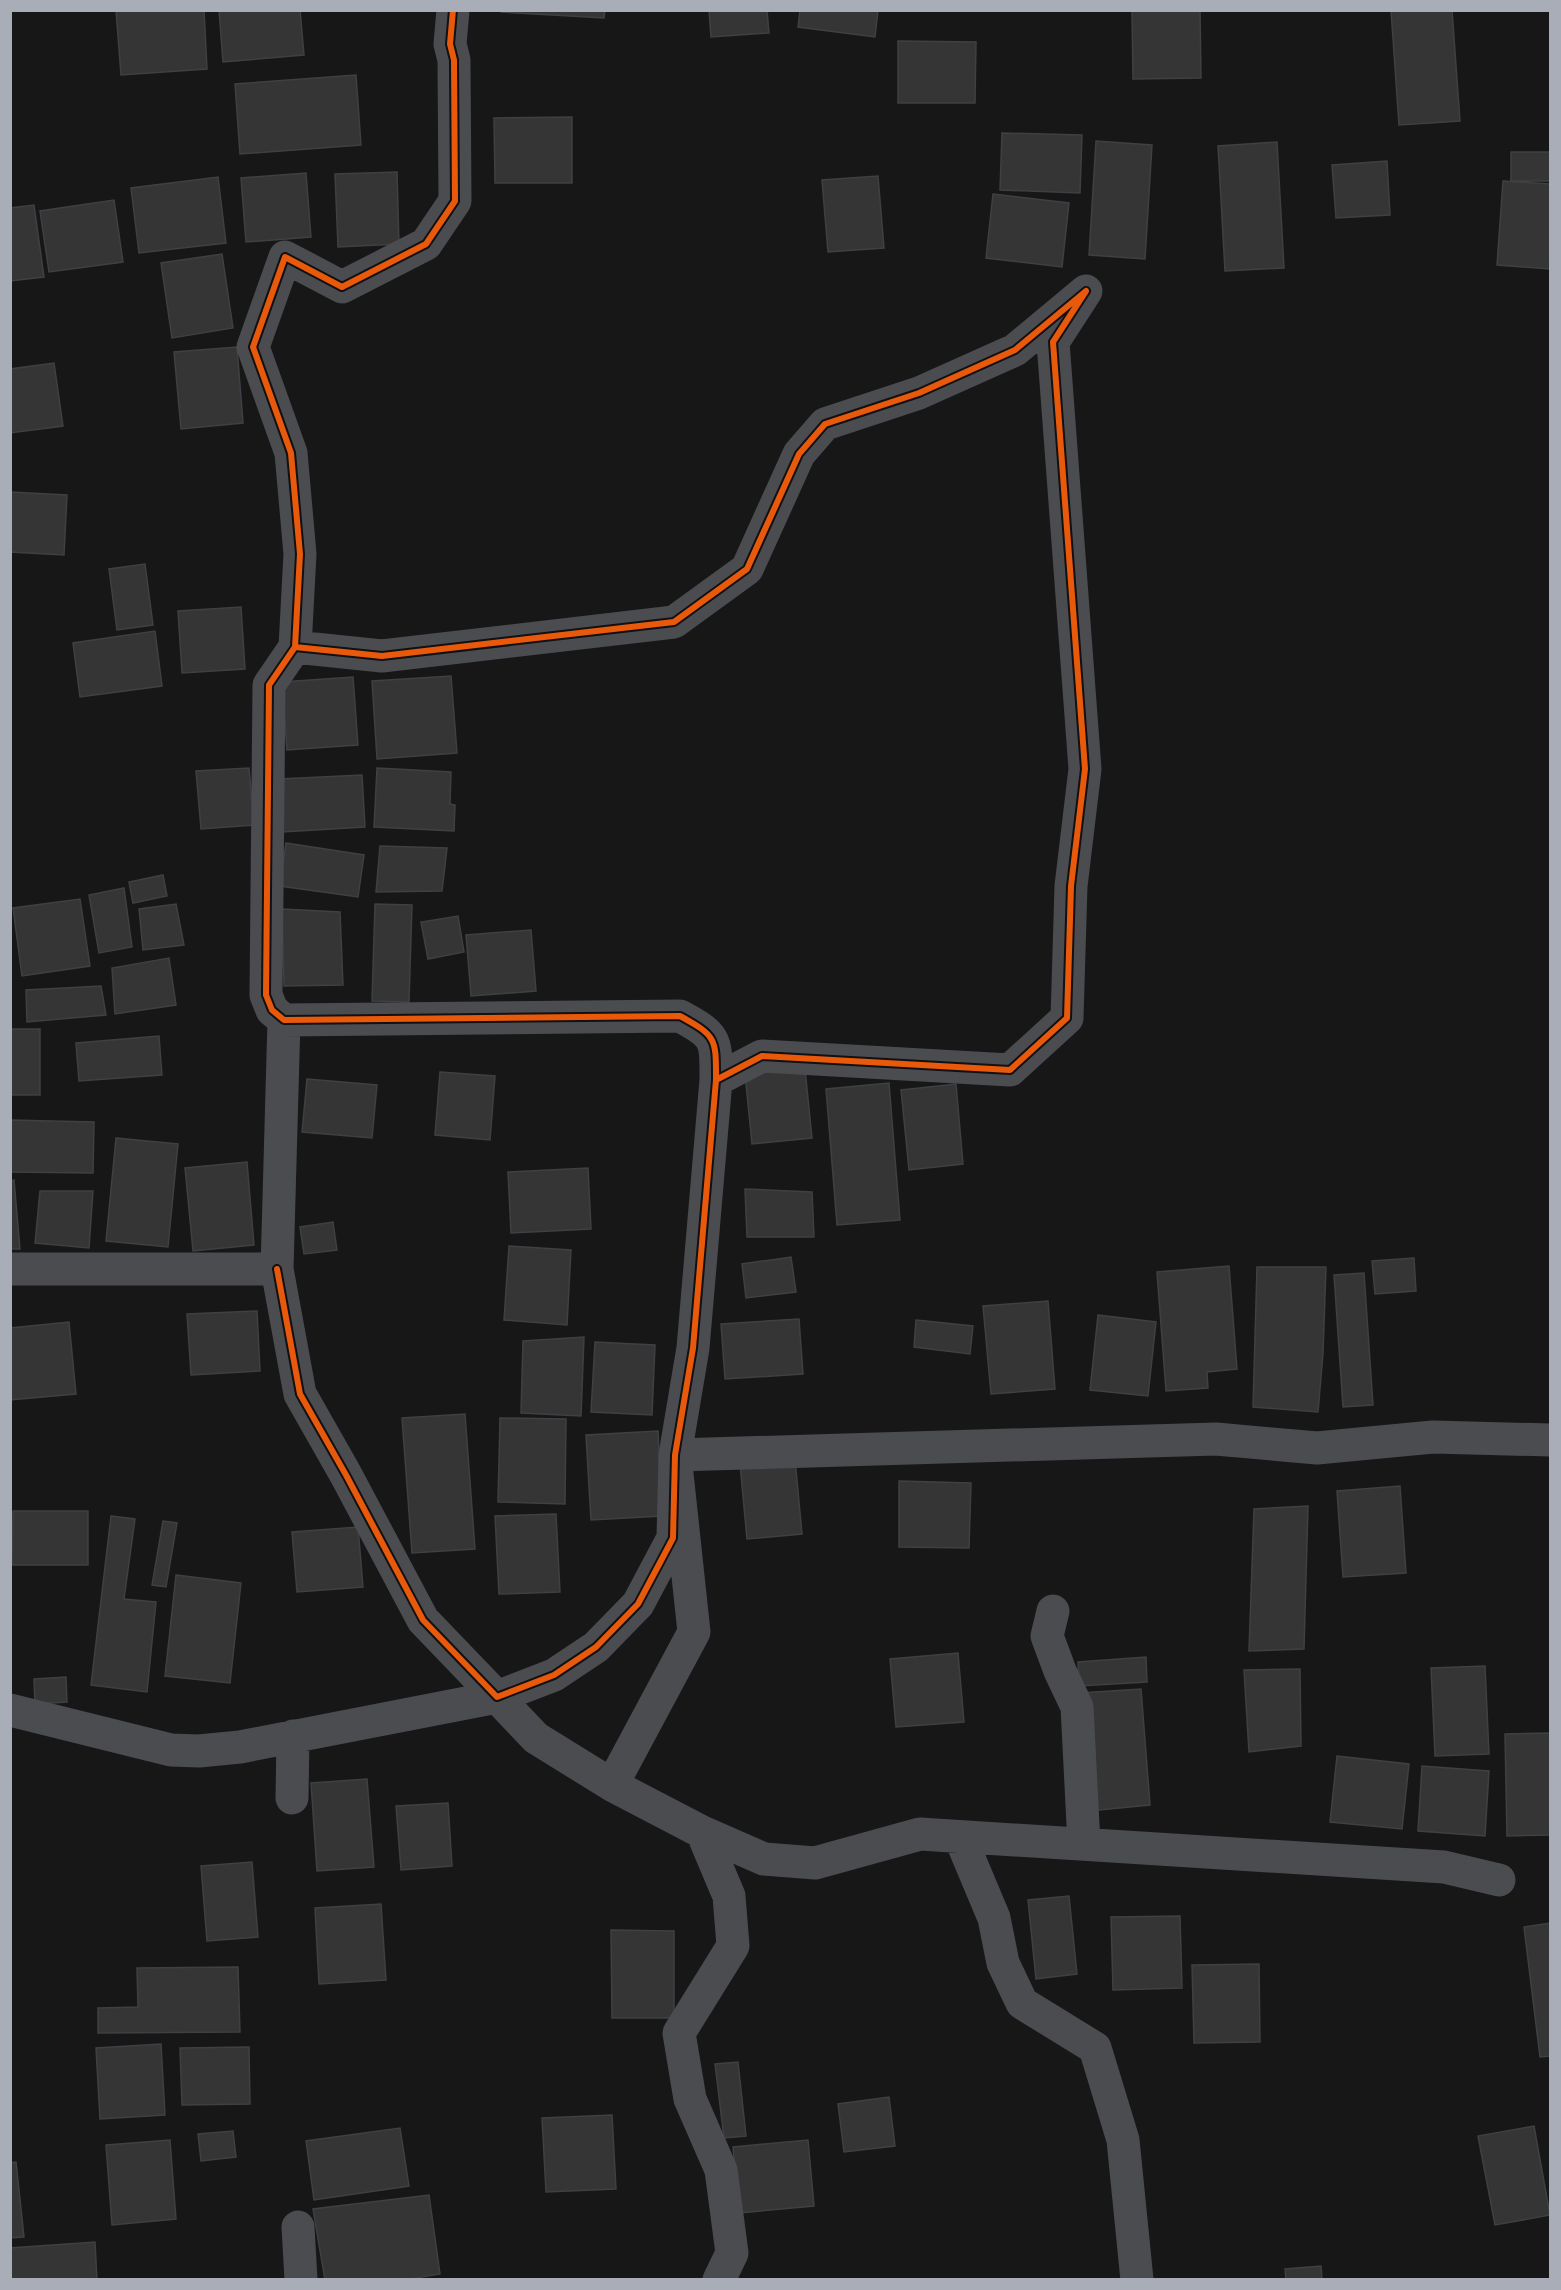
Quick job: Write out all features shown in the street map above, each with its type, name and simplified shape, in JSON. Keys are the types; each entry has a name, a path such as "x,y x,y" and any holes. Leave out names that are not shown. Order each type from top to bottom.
{"street":[{"path":"10,1710 171,1750 199,1751 240,1747 497,1697 554,1675 596,1647 638,1604 673,1538 675,1455 693,1348 716,1080 716,1047 704,1029 680,1016 284,1020 272,1010 266,995 269,685 295,647 300,554 291,453 253,347 285,257 342,287 426,244 455,201 454,60 450,44 453,10"},
{"path":"295,647 382,656 674,622 747,568 799,454 825,424 919,393 1015,350 1086,291 1053,342 1086,769 1071,886 1067,1018 1010,1070 762,1056 716,1080"},
{"path":"284,1020 277,1269 300,1394 423,1620 536,1738 612,1785 702,1832 764,1859 815,1863 920,1834 1444,1867 1499,1880"},
{"path":"10,1269 277,1269"},
{"path":"675,1455 1216,1439 1317,1448 1432,1437 1551,1440"},
{"path":"612,1785 694,1632 675,1455"},
{"path":"1053,1611 1047,1636 1077,1707 1084,1844"},
{"path":"292,1798 293,1736"},
{"path":"702,1832 729,1896 733,1946 679,2033 690,2099 721,2170 732,2253 719,2280"},
{"path":"960,1837 994,1918 1004,1963 1022,2002 1095,2048 1123,2140 1137,2280"},
{"path":"298,2227 301,2280"}],"building":[{"path":"116,10 204,10 207,69 121,75"},
{"path":"219,10 300,10 304,55 223,62"},
{"path":"501,10 605,10 604,18 501,12"},
{"path":"709,10 767,10 769,33 711,37"},
{"path":"800,10 878,10 875,37 798,27"},
{"path":"1132,10 1200,10 1201,78 1133,79"},
{"path":"1391,10 1452,10 1460,121 1399,125"},
{"path":"898,41 976,42 975,103 898,103"},
{"path":"356,75 361,145 240,154 235,84"},
{"path":"572,117 572,183 495,183 494,118"},
{"path":"1002,133 1082,135 1080,193 1000,190"},
{"path":"1096,141 1152,145 1145,259 1089,255"},
{"path":"1277,142 1284,268 1225,271 1218,146"},
{"path":"1511,152 1550,152 1550,181 1511,181"},
{"path":"1387,161 1390,215 1336,218 1332,165"},
{"path":"397,172 399,244 338,247 335,174"},
{"path":"306,173 311,237 246,242 241,178"},
{"path":"878,176 884,248 828,252 822,180"},
{"path":"218,177 226,243 139,253 131,188"},
{"path":"1503,181 1550,184 1550,269 1497,265"},
{"path":"993,194 1069,203 1062,267 986,258"},
{"path":"114,200 123,262 49,272 40,211"},
{"path":"34,205 44,277 10,281 10,208"},
{"path":"222,254 233,328 172,338 161,263"},
{"path":"237,347 243,423 181,429 174,352"},
{"path":"54,363 63,426 10,433 10,369"},
{"path":"10,492 67,495 64,555 10,552"},
{"path":"145,564 153,625 117,630 109,569"},
{"path":"241,607 245,669 182,673 178,611"},
{"path":"155,631 162,686 80,697 73,643"},
{"path":"451,676 457,753 377,759 372,681"},
{"path":"353,677 358,745 287,750 282,682"},
{"path":"249,768 254,825 201,829 196,771"},
{"path":"377,768 451,772 450,804 455,805 454,831 374,827"},
{"path":"362,775 365,827 282,832 279,779"},
{"path":"286,843 364,855 358,897 280,886"},
{"path":"380,846 447,848 442,891 376,892"},
{"path":"163,875 167,896 133,903 129,882"},
{"path":"124,888 132,947 99,953 89,895"},
{"path":"80,899 90,966 22,976 13,908"},
{"path":"176,904 184,945 143,950 139,909"},
{"path":"375,904 412,905 409,1002 372,1001"},
{"path":"282,909 340,912 343,985 284,986"},
{"path":"458,916 464,952 428,959 421,922"},
{"path":"531,930 536,991 471,996 466,935"},
{"path":"169,958 176,1005 115,1014 112,968"},
{"path":"101,986 106,1015 27,1022 26,990"},
{"path":"10,1029 40,1029 40,1095 10,1095"},
{"path":"159,1036 162,1075 79,1081 76,1043"},
{"path":"805,1069 812,1138 752,1144 745,1074"},
{"path":"440,1072 495,1076 490,1140 435,1135"},
{"path":"307,1079 377,1085 372,1138 302,1132"},
{"path":"889,1083 900,1220 837,1225 826,1089"},
{"path":"956,1084 963,1164 909,1170 901,1090"},
{"path":"10,1120 94,1122 93,1173 10,1172"},
{"path":"116,1138 178,1144 168,1247 106,1241"},
{"path":"247,1162 254,1245 193,1251 185,1168"},
{"path":"588,1168 591,1229 511,1233 508,1172"},
{"path":"14,1180 20,1249 10,1249 10,1181"},
{"path":"745,1189 812,1192 814,1237 747,1237"},
{"path":"40,1191 93,1191 89,1248 35,1243"},
{"path":"333,1222 337,1250 304,1254 300,1227"},
{"path":"509,1246 571,1250 567,1325 504,1320"},
{"path":"791,1257 796,1292 746,1298 742,1264"},
{"path":"1414,1258 1416,1291 1375,1294 1372,1261"},
{"path":"1229,1266 1237,1369 1207,1372 1208,1388 1166,1391 1157,1272"},
{"path":"1257,1267 1326,1267 1318,1412 1253,1407"},
{"path":"1364,1273 1373,1405 1343,1407 1334,1275"},
{"path":"1048,1301 1055,1389 991,1394 983,1306"},
{"path":"257,1311 260,1371 191,1375 187,1314"},
{"path":"1098,1315 1156,1322 1148,1396 1090,1390"},
{"path":"799,1319 803,1374 725,1379 721,1324"},
{"path":"916,1320 973,1326 970,1354 914,1347"},
{"path":"69,1322 76,1394 10,1400 10,1328"},
{"path":"584,1337 581,1416 521,1413 523,1341"},
{"path":"595,1342 655,1345 652,1415 591,1412"},
{"path":"465,1414 475,1549 412,1553 402,1418"},
{"path":"500,1418 566,1419 565,1504 498,1502"},
{"path":"658,1431 662,1516 591,1520 586,1435"},
{"path":"795,1459 802,1534 747,1539 740,1464"},
{"path":"899,1481 971,1483 969,1548 899,1547"},
{"path":"1400,1486 1406,1573 1343,1577 1337,1491"},
{"path":"1308,1506 1304,1649 1249,1651 1254,1509"},
{"path":"13,1511 88,1511 88,1565 12,1565"},
{"path":"556,1514 560,1592 499,1594 495,1516"},
{"path":"111,1516 135,1519 124,1599 156,1602 147,1692 91,1685"},
{"path":"163,1521 177,1523 166,1587 152,1585"},
{"path":"358,1527 363,1587 297,1592 292,1532"},
{"path":"176,1575 241,1583 230,1683 165,1676"},
{"path":"958,1653 964,1722 896,1727 890,1659"},
{"path":"1146,1657 1147,1682 1079,1686 1078,1662"},
{"path":"1485,1666 1489,1754 1435,1756 1431,1668"},
{"path":"1300,1669 1301,1746 1249,1752 1244,1670"},
{"path":"66,1677 67,1702 35,1704 34,1679"},
{"path":"1141,1689 1150,1805 1089,1811 1080,1693"},
{"path":"1550,1733 1550,1835 1507,1836 1505,1734"},
{"path":"1337,1756 1409,1764 1402,1829 1330,1822"},
{"path":"1422,1766 1489,1771 1485,1836 1418,1831"},
{"path":"367,1779 374,1867 317,1871 311,1783"},
{"path":"448,1803 452,1866 401,1870 396,1806"},
{"path":"252,1862 258,1937 207,1941 201,1866"},
{"path":"1069,1896 1077,1974 1036,1979 1028,1900"},
{"path":"381,1904 386,1980 319,1984 315,1908"},
{"path":"1180,1916 1182,1988 1113,1990 1111,1917"},
{"path":"1550,1923 1550,2056 1540,2057 1524,1927"},
{"path":"611,1930 674,1931 674,2018 612,2018"},
{"path":"1259,1964 1260,2042 1194,2043 1192,1965"},
{"path":"238,1967 240,2032 98,2033 98,2008 138,2007 137,1968"},
{"path":"161,2044 165,2115 100,2119 96,2048"},
{"path":"249,2047 250,2104 182,2105 180,2048"},
{"path":"738,2062 746,2136 724,2138 715,2064"},
{"path":"889,2097 895,2146 844,2152 838,2104"},
{"path":"612,2115 616,2189 546,2192 542,2118"},
{"path":"1534,2126 1550,2215 1495,2225 1478,2136"},
{"path":"400,2128 409,2186 314,2200 306,2141"},
{"path":"233,2131 236,2157 201,2161 198,2134"},
{"path":"170,2140 176,2219 112,2225 106,2145"},
{"path":"808,2140 814,2206 739,2213 733,2147"},
{"path":"16,2162 24,2237 10,2238 10,2163"},
{"path":"429,2195 440,2274 404,2280 325,2280 313,2209"},
{"path":"95,2242 97,2280 10,2280 10,2248"},
{"path":"1321,2266 1322,2280 1286,2280 1285,2269"}],"cycle path":[{"path":"277,1269 300,1394 423,1620 497,1697 554,1675 596,1647 638,1604 673,1538 675,1455 693,1348 716,1080 716,1056 712,1040 708,1034 680,1016 284,1020 272,1010 266,995 269,685 295,647 300,554 291,453 253,347 285,257 342,287 426,244 455,201 454,60 450,44 453,10"},
{"path":"295,647 382,656 674,622 747,569 799,454 825,424 919,393 1015,350 1086,291 1053,342 1085,769 1071,886 1067,1018 1010,1070 762,1056 716,1080"}]}
